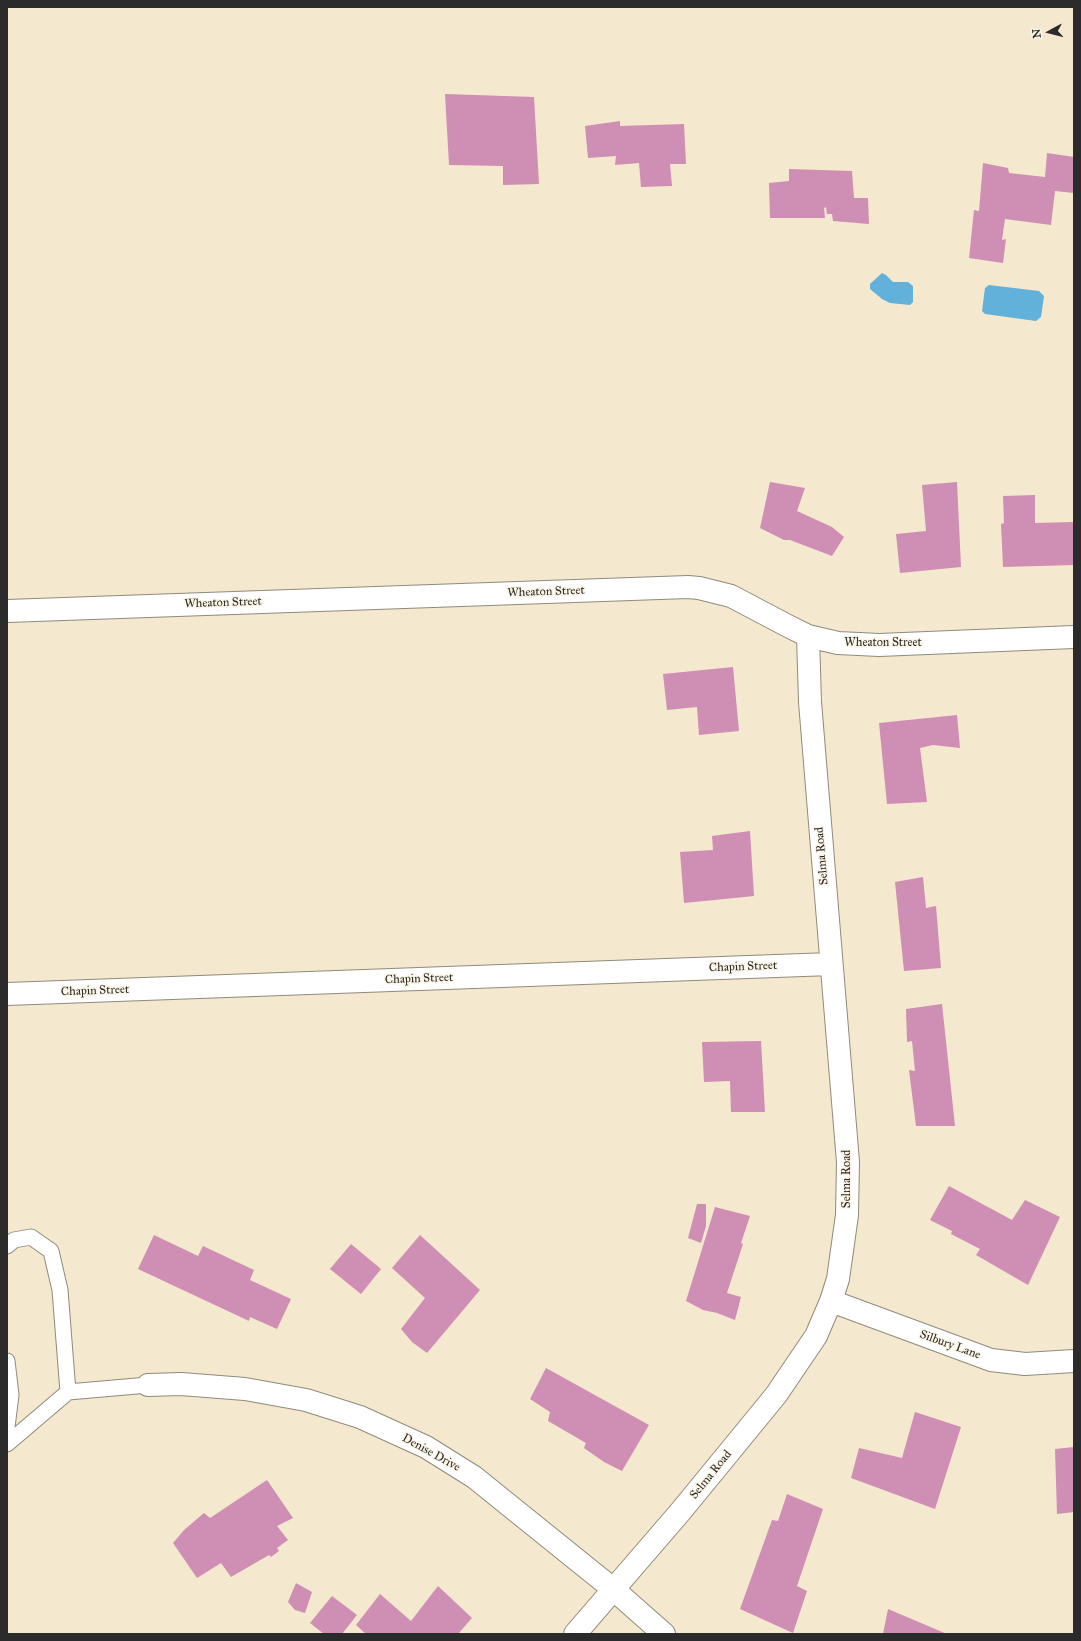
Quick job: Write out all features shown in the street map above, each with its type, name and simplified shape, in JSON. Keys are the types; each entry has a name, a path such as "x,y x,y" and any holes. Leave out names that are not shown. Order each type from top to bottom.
{"street":[{"name":"Wheaton Street","path":"7,611 688,587 699,588 732,596 808,636 838,643 879,645 1074,636"},
{"name":"Selma Road","path":"575,1634 682,1511 776,1395 816,1336 831,1302 838,1279 847,1215 848,1162 810,702 808,636"},
{"name":"Chapin Street","path":"7,994 831,964"},
{"name":"Silbury Lane","path":"831,1302 991,1360 1025,1364 1074,1361"},
{"name":"Denise Drive","path":"148,1385 181,1384 245,1389 306,1400 360,1417 426,1447 474,1477 613,1589 664,1634"}],"lane":[{"path":"7,1246 14,1240 31,1238 51,1251 60,1290 68,1392"},
{"path":"7,1361 10,1395 7,1428"},
{"path":"7,1444 68,1392 148,1385"}],"water":[{"path":"882,273 893,282 908,282 913,286 913,302 910,305 890,303 882,299 870,289 870,284"},
{"path":"989,285 1039,291 1044,296 1041,317 1036,321 985,314 982,311 985,288"}],"building":[{"path":"445,94 534,97 539,184 503,185 503,166 449,165"},
{"path":"620,121 620,126 684,124 686,164 670,164 672,186 641,187 639,163 615,165 616,156 588,158 585,126"},
{"path":"1047,153 1074,157 1074,193 1055,191 1051,225 1005,219 1002,240 1006,239 1003,263 969,258 974,210 979,211 983,163 1008,168 1009,173 1045,177"},
{"path":"789,169 852,171 854,198 868,198 869,224 833,221 832,214 827,214 826,207 824,208 825,218 770,218 769,183 789,181"},
{"path":"770,482 805,488 797,511 832,527 844,537 832,556 790,540 784,540 760,528"},
{"path":"957,482 961,567 900,573 896,534 926,531 922,485"},
{"path":"1035,495 1035,523 1074,522 1074,565 1003,567 1001,524 1004,523 1003,496"},
{"path":"733,667 739,731 699,735 697,707 667,710 663,674"},
{"path":"957,715 960,748 933,745 920,748 927,802 887,804 879,723"},
{"path":"750,831 754,896 684,903 680,852 713,850 712,836"},
{"path":"923,877 926,908 936,906 941,968 904,971 895,882"},
{"path":"942,1004 955,1126 916,1126 909,1070 915,1071 912,1041 907,1042 906,1009"},
{"path":"761,1041 765,1112 731,1112 730,1081 704,1082 702,1042"},
{"path":"949,1186 1012,1220 1025,1200 1060,1217 1028,1285 976,1255 980,1249 951,1234 952,1231 930,1220"},
{"path":"697,1204 706,1204 706,1226 701,1243 688,1238"},
{"path":"715,1207 750,1216 741,1243 743,1244 727,1293 741,1297 735,1320 717,1313 703,1310 686,1301"},
{"path":"154,1235 198,1256 203,1246 254,1270 250,1280 291,1299 277,1329 250,1317 249,1321 138,1269"},
{"path":"420,1235 480,1290 427,1353 412,1342 401,1329 425,1298 392,1268"},
{"path":"351,1244 381,1269 361,1294 330,1269"},
{"path":"546,1368 649,1425 622,1471 604,1462 584,1448 586,1443 548,1421 550,1412 530,1399"},
{"path":"915,1412 961,1427 935,1509 851,1478 859,1448 902,1458"},
{"path":"1074,1447 1074,1512 1057,1514 1055,1449"},
{"path":"267,1480 293,1518 277,1526 288,1540 277,1548 279,1551 271,1557 269,1555 231,1577 221,1563 197,1578 173,1543 184,1530 204,1513 210,1518"},
{"path":"787,1494 823,1509 797,1586 807,1591 793,1633 740,1609 772,1520 778,1521"},
{"path":"296,1583 312,1592 305,1613 295,1610 288,1602"},
{"path":"438,1586 472,1618 458,1634 366,1634 356,1625 380,1594 411,1621"},
{"path":"332,1596 357,1615 342,1634 324,1634 310,1623"},
{"path":"888,1609 947,1634 883,1634"}]}
